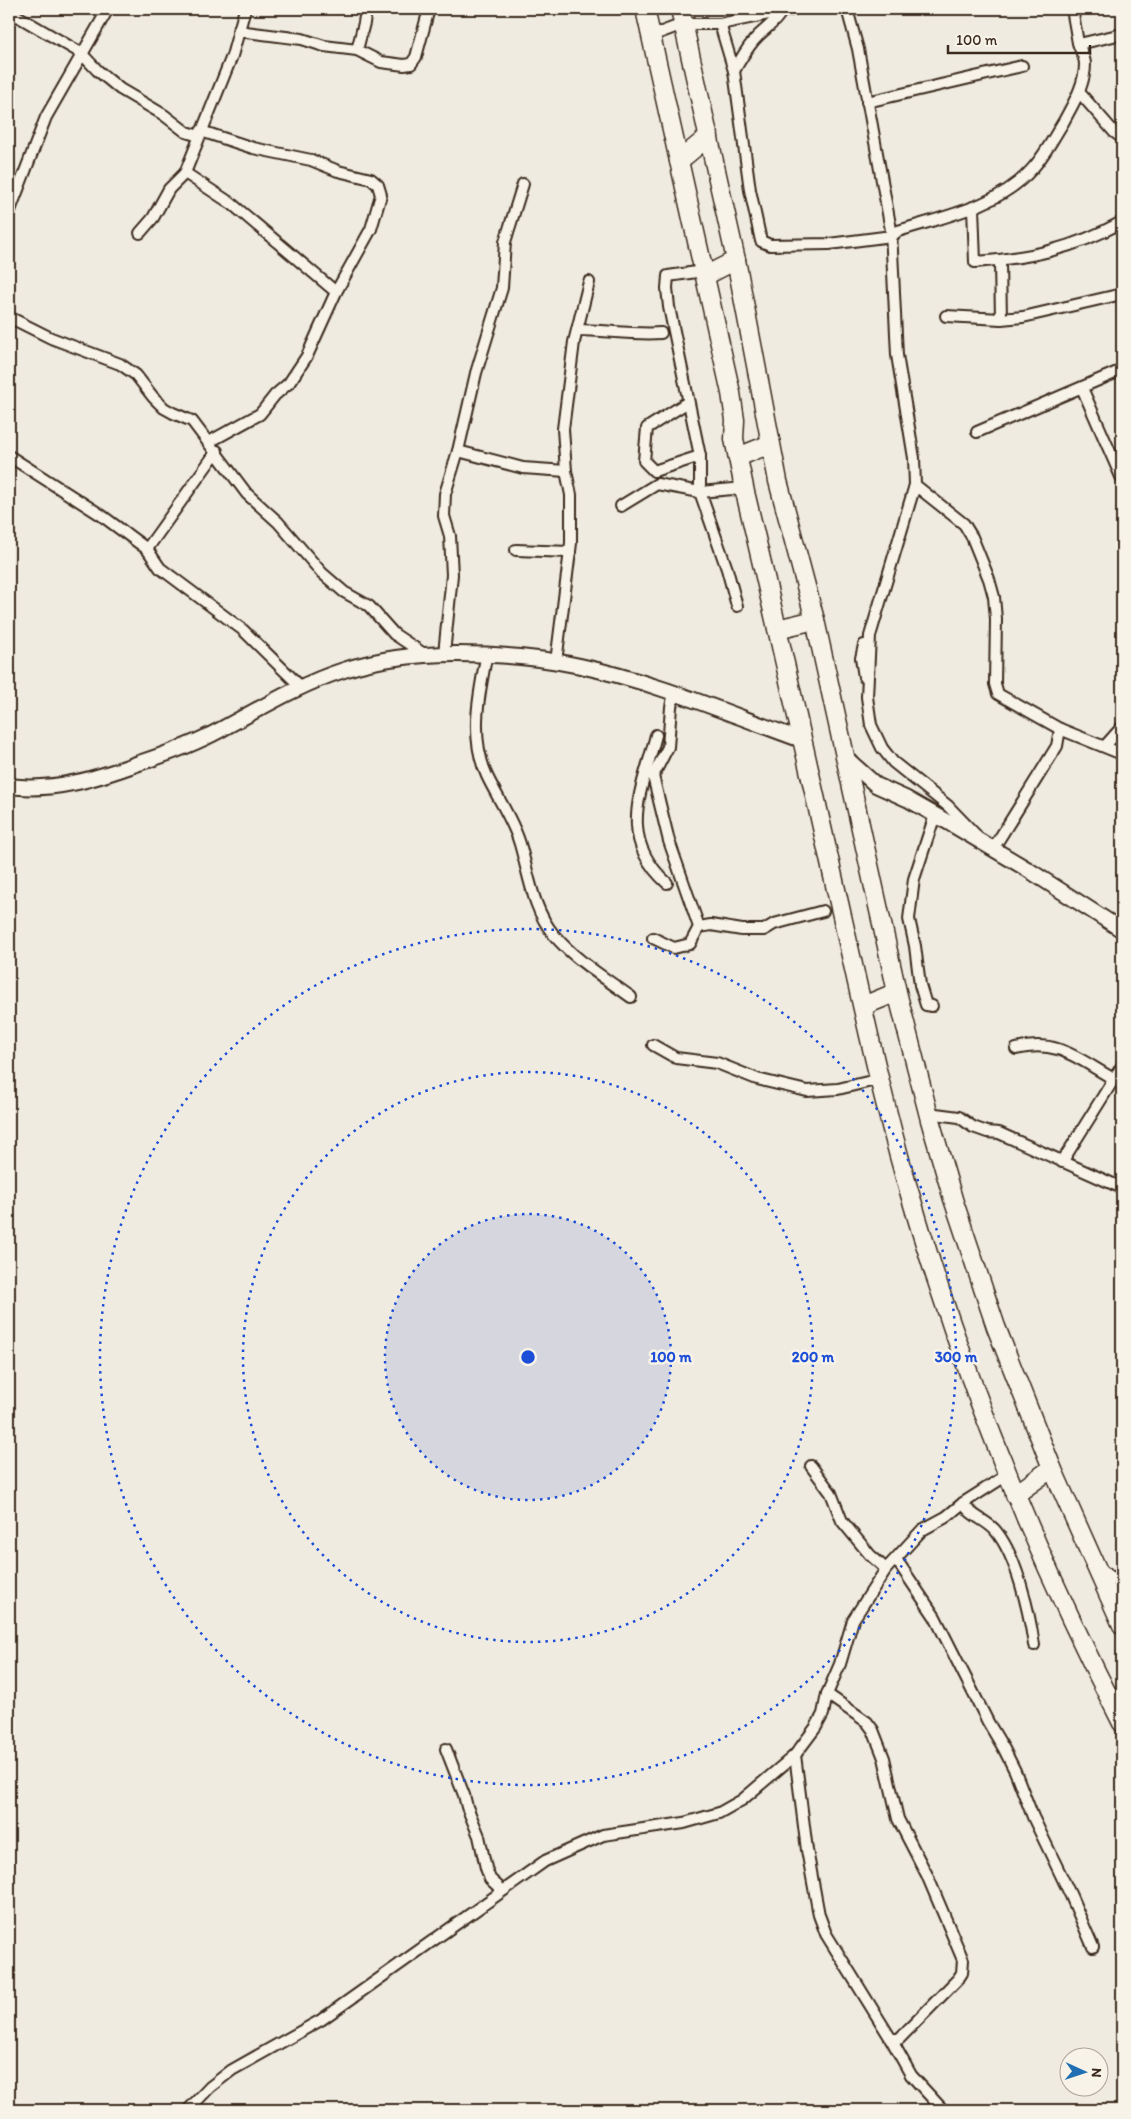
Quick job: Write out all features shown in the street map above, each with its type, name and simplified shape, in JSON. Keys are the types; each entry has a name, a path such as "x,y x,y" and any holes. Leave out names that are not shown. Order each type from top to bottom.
{"highway":[{"path":"645,9 731,393 735,420 734,439 744,492 880,1080 906,1181 959,1347 1007,1476 1078,1633 1122,1723"},
{"path":"682,16 736,260 778,481 815,620 897,992 928,1113 953,1199 993,1318 1052,1468 1096,1566 1117,1584 1122,1625"},
{"path":"679,160 709,136"},
{"path":"704,273 736,260"},
{"path":"738,457 770,444"},
{"path":"777,629 815,620"},
{"path":"863,1006 897,992"},
{"path":"1015,1495 1052,1468"}],"street":[{"path":"9,213 46,117 108,9"},
{"path":"140,233 153,218 168,189 185,173 232,56 245,9"},
{"path":"357,50 366,9"},
{"path":"238,31 302,39 324,46 357,50 382,62 400,65 411,64 416,56 429,9"},
{"path":"651,36 682,16 720,24 794,9"},
{"path":"847,9 858,49 892,236 897,355 914,458 915,485 870,636 868,653 870,668 867,697 871,725 882,748 893,762 948,806 990,847"},
{"path":"720,24 734,71 750,190 761,241 770,245 829,244 892,236 898,231 973,207 1016,184 1032,170 1057,134 1079,92 1085,63 1072,9"},
{"path":"734,71 752,42 776,20 781,12"},
{"path":"9,13 20,17 82,53 96,70 113,84 164,115 186,132 200,133 253,148 311,160 371,179 378,185 381,195 371,229 336,292 307,356 289,383 260,414 209,442"},
{"path":"1079,44 1122,34"},
{"path":"867,102 1022,66"},
{"path":"1079,92 1114,132 1122,138"},
{"path":"185,173 232,204 336,292"},
{"path":"444,654 452,575 450,536 444,516 445,494 458,451 476,373 502,288 505,242 522,184"},
{"path":"973,207 975,262 1044,254 1098,234 1122,222"},
{"path":"1000,262 1001,320"},
{"path":"704,273 668,276 667,288 669,307 700,456 700,492 727,569 737,606"},
{"path":"556,662 570,552 571,495 566,471 563,429 574,342 589,282"},
{"path":"946,316 1001,320 1023,317 1122,294"},
{"path":"9,317 50,338 120,364 136,375 164,408 173,414 192,421 217,451 247,494 278,522 322,573 344,592 369,606 390,630 424,654"},
{"path":"577,330 604,330 643,334 661,333"},
{"path":"977,432 1122,370"},
{"path":"1082,388 1122,479"},
{"path":"688,402 647,428 644,461 654,471 700,456"},
{"path":"147,549 217,451"},
{"path":"458,451 523,468 566,471"},
{"path":"9,456 101,515 147,549 160,568 243,630 301,687"},
{"path":"621,506 657,484 700,492 733,489 744,492"},
{"path":"915,485 964,524 972,537 989,579 994,597 995,684 998,694 1060,729 1122,754"},
{"path":"516,550 570,552"},
{"path":"486,653 476,724 480,754 487,775 509,816 520,844 530,888 553,934 574,955 631,997"},
{"path":"9,786 62,785 108,775 206,738 301,687 362,664 424,654 486,653 520,656 600,670 674,694 802,740"},
{"path":"653,938 674,948 690,944 699,927 669,841 652,776 668,747 670,707 674,694"},
{"path":"868,706 878,726"},
{"path":"1105,746 1122,727"},
{"path":"1057,746 1060,729"},
{"path":"990,847 1057,746 1073,734"},
{"path":"656,735 645,777 639,791 636,827 639,844 648,861 667,883"},
{"path":"847,760 876,785 935,815 990,847 1122,930"},
{"path":"852,788 876,785"},
{"path":"932,1006 926,1005 920,985 909,919 914,879 935,815"},
{"path":"699,927 711,925 742,930 764,930 774,924 823,911"},
{"path":"654,1045 676,1058 717,1063 757,1079 806,1091 838,1089 880,1080"},
{"path":"1016,1049 1034,1045 1053,1047 1119,1073 1062,1162"},
{"path":"928,1113 958,1117 973,1127 987,1132 999,1133 1122,1188"},
{"path":"811,1466 831,1493 842,1521 870,1555 886,1569"},
{"path":"188,2110 210,2087 232,2070 321,2020 545,1861 603,1835 684,1823 719,1813 742,1800 795,1755 808,1740 823,1714 827,1694 840,1664 854,1620 886,1569 916,1535 1007,1476"},
{"path":"963,1503 966,1510 995,1530 1008,1551 1030,1615 1034,1645"},
{"path":"896,1559 935,1617 988,1722 1004,1749 1033,1817 1072,1896 1093,1947"},
{"path":"827,1694 867,1722 872,1730 884,1758 898,1819 926,1876 962,1960 962,1973 958,1979 899,2039 891,2039"},
{"path":"446,1749 479,1836 490,1879 502,1890"},
{"path":"795,1755 807,1850 822,1925 831,1944 891,2039 911,2075 944,2110"}]}
